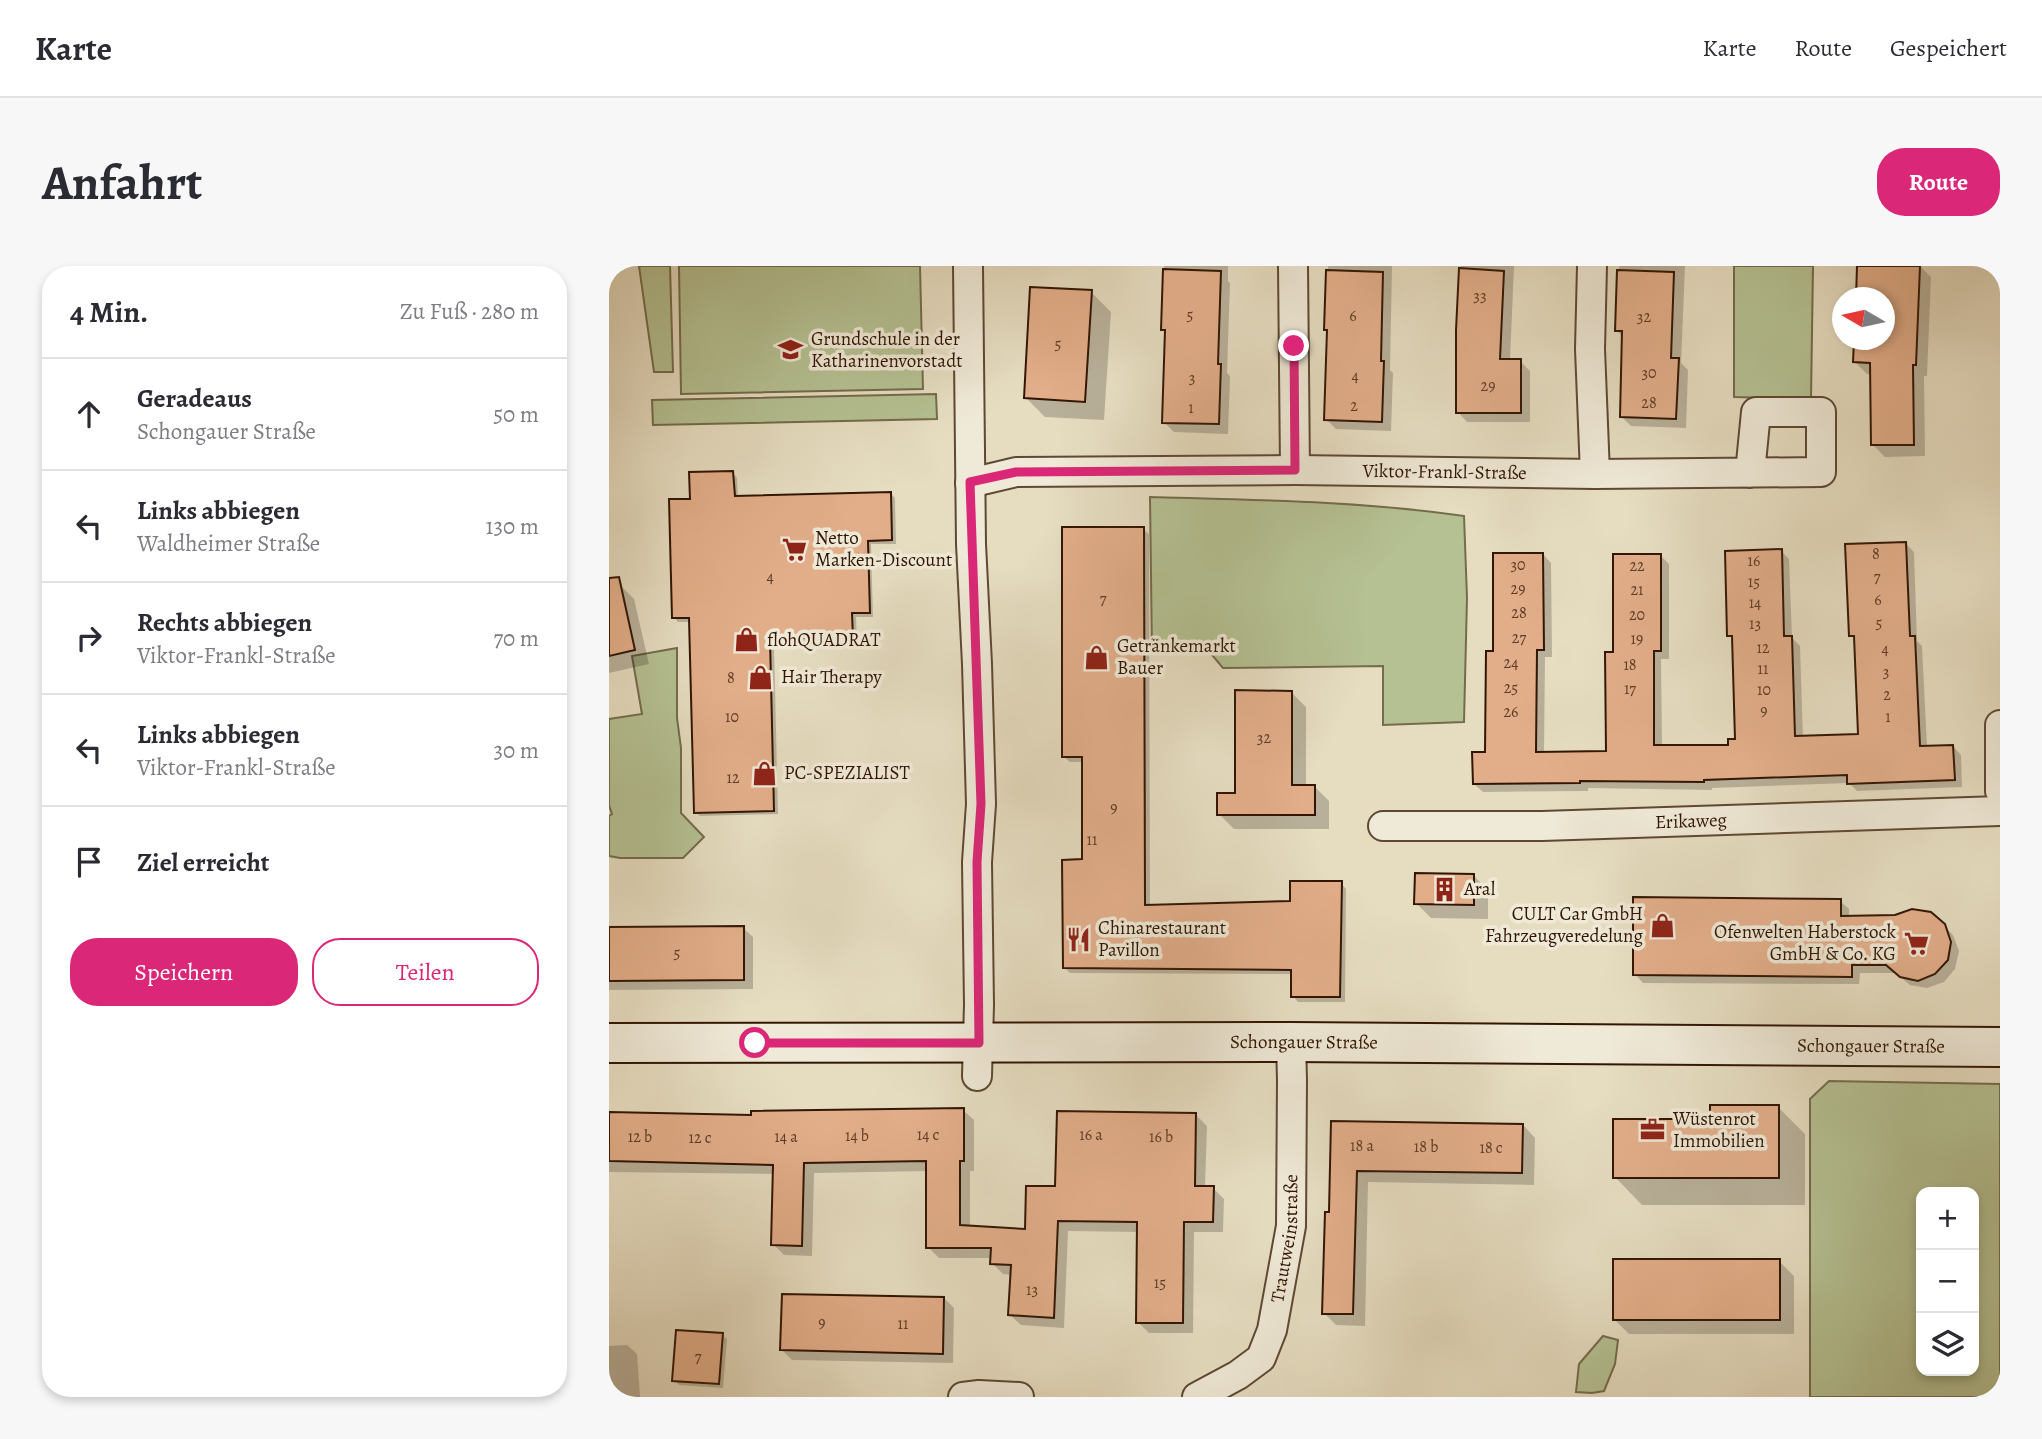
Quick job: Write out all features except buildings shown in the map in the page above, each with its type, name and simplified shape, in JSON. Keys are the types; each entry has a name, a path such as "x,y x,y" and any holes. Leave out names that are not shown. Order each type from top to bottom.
{"main road":[{"name":"Schongauer Straße","path":"609,1043 978,1060 1291,1042 2000,1046"}],"street":[{"path":"968,266 970,482 981,804 977,862 978,1060"},
{"path":"1293,266 1295,470"},
{"path":"1592,266 1590,349 1595,474"},
{"name":"Viktor-Frankl-Straße","path":"970,482 1016,472 1295,470 1750,473"},
{"path":"2000,725 2000,791"},
{"name":"Erikaweg","path":"1383,826 1531,827 2000,811"},
{"name":"Trautweinstraße","path":"1198,1397 1238,1375 1261,1358 1272,1330 1290,1226 1293,1080 1291,1042"},
{"path":"963,1397 1019,1397"}],"green space":[{"path":"639,266 670,266 673,372 654,372"},
{"path":"679,266 920,266 923,389 681,394"},
{"path":"1734,266 1813,266 1811,399 1734,397"},
{"path":"936,394 937,419 653,425 652,400"},
{"path":"1150,497 1347,504 1464,516 1467,598 1464,722 1383,725 1383,666 1223,668 1207,649 1152,653"},
{"path":"677,648 681,813 704,837 683,858 609,856 609,816 612,814 609,805 609,719 642,714 632,656"},
{"path":"1829,1081 2000,1084 2000,1397 1810,1397 1810,1099"},
{"path":"1603,1336 1618,1340 1615,1364 1604,1391 1576,1392 1579,1364"}],"place":[{"name":"Grundschule in der Katharinenvorstadt","path":"791,350"},
{"name":"Netto Marken-Discount","path":"795,549"},
{"name":"flohQUADRAT","path":"747,640"},
{"name":"Getränkemarkt Bauer","path":"1097,657"},
{"name":"Hair Therapy","path":"761,677"},
{"name":"PC-SPEZIALIST","path":"764,773"},
{"name":"Aral","path":"1444,889"},
{"name":"CULT Car GmbH Fahrzeugveredelung","path":"1663,925"},
{"name":"Chinarestaurant Pavillon","path":"1078,939"},
{"name":"Ofenwelten Haberstock GmbH & Co. KG","path":"1916,943"},
{"name":"Wüstenrot Immobilien","path":"1653,1130"}],"route":[{"path":"755,1043 979,1043 977,862 981,804 970,482 1016,472 1295,470 1294,346"}]}
